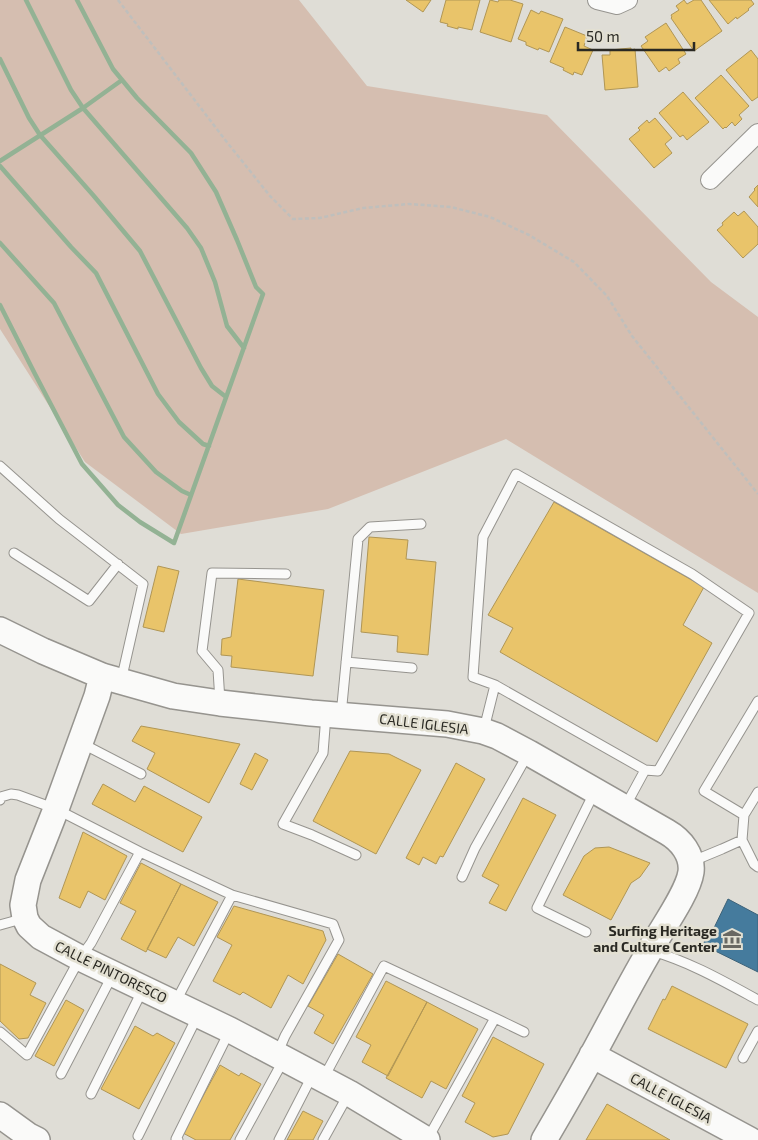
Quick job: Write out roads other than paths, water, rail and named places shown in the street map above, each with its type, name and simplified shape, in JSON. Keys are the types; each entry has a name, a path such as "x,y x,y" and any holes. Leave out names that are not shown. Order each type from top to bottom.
{"street":[{"path":"597,0 617,5 628,0"},
{"path":"710,180 758,133"},
{"name":"CALLE IGLESIA","path":"0,630 112,679 173,696 220,704 447,724 483,731 497,736 529,753 675,837 687,852 690,862"},
{"path":"25,918 23,905 28,880 97,696 112,679"},
{"path":"544,1140 649,950 678,903 690,879 690,862"},
{"name":"CALLE PINTORESCO","path":"25,918 29,926 41,937 80,958 230,1030 318,1076 427,1140"},
{"name":"CALLE IGLESIA","path":"592,1056 751,1140"},
{"path":"0,1115 37,1140"},
{"path":"751,1140 758,1131"}],"lane":[{"path":"0,466 59,519 143,584 112,679"},
{"path":"516,474 692,574 749,613 658,771 645,770 495,685 473,677 483,537 516,474"},
{"path":"356,855 283,824 323,752 334,715 346,662 358,539 370,527 421,524"},
{"path":"14,553 89,601 118,564"},
{"path":"220,704 218,670 202,651 212,573 286,574"},
{"path":"346,662 412,668"},
{"path":"483,731 495,685"},
{"path":"744,815 704,791 758,701"},
{"path":"80,742 141,774"},
{"path":"462,877 475,848 529,753"},
{"path":"624,808 645,770"},
{"path":"586,932 537,908 596,791"},
{"path":"758,792 744,815 742,840 754,864 758,867"},
{"path":"0,800 2,797 11,794 18,795 56,809 140,852 232,895 333,924 339,940 286,1036 281,1057 240,1140"},
{"path":"690,862 742,840"},
{"path":"0,1032 27,1055 140,852"},
{"path":"175,1003 232,895"},
{"path":"0,925 25,918"},
{"path":"649,950 670,956 695,967 758,1000"},
{"path":"279,1140 384,966 524,1032"},
{"path":"61,1074 113,974"},
{"path":"91,1094 144,989"},
{"path":"138,1136 198,1015"},
{"path":"427,1140 495,1018"},
{"path":"178,1140 176,1139 230,1030"},
{"path":"743,1058 758,1030"},
{"path":"323,1140 349,1093"}],"waterway":[{"path":"26,0 71,90 83,108 187,228 201,248 215,282 227,326 244,348"},
{"path":"0,305 82,464 118,505 140,522 174,543 263,294 256,287 216,192 191,153 137,98 113,69 77,0"},
{"path":"0,59 29,118 40,135 140,251 201,368 212,386 226,397"},
{"path":"0,161 83,108 122,80"},
{"path":"0,166 96,273 158,394 179,422 203,444 209,446"},
{"path":"0,243 54,303 124,437 156,472 182,491 191,495"}],"place":[{"name":"Surfing Heritage and Culture Center","path":"732,939"}]}
